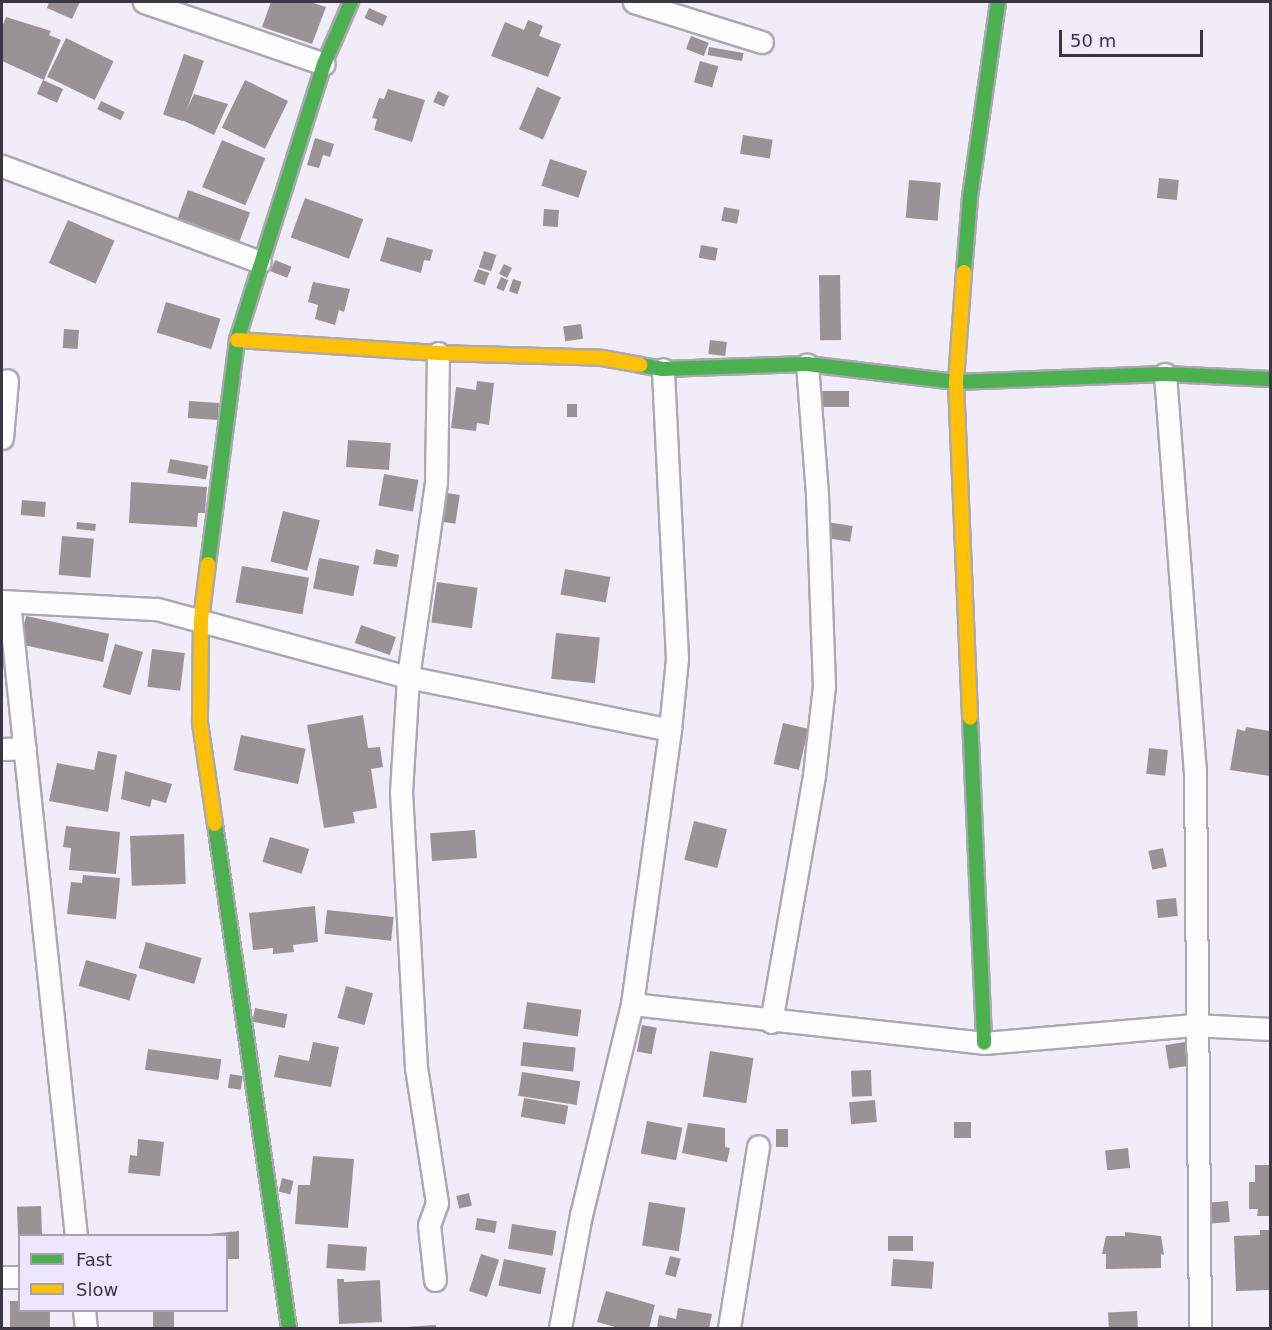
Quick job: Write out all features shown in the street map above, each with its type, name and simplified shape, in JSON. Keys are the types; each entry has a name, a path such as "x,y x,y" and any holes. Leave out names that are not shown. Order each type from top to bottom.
{"street":[{"path":"144,2 324,64"},
{"path":"289,1329 200,723 201,620 237,340 324,64 351,2"},
{"path":"634,2 762,42"},
{"path":"984,1043 956,382 970,197 998,2"},
{"path":"2,166 260,262"},
{"path":"237,340 438,353 602,358 663,369 807,364 956,382 1165,374 1270,379"},
{"path":"435,1280 429,1225 437,1203 416,1068 401,792 408,677 436,482 438,353"},
{"path":"771,1022 814,775 824,686 817,494 807,364"},
{"path":"560,1329 581,1215 632,1004 670,730 677,658 663,369"},
{"path":"1165,374 1195,770 1194,1025 1200,1329"},
{"path":"2,438 7,380"},
{"path":"76,1234 25,748 5,602 114,605 157,609 408,677 670,730"},
{"path":"2,749 25,748"},
{"path":"632,1004 771,1022 984,1043 1194,1025 1270,1029"},
{"path":"729,1329 758,1146"},
{"path":"2,1277 18,1277"},
{"path":"84,1312 86,1329"}],"building":[{"path":"49,2 80,2 72,19 47,8"},
{"path":"271,2 310,2 326,7 312,44 262,27"},
{"path":"369,8 387,16 383,26 365,18"},
{"path":"6,17 51,31 49,35 61,40 44,80 2,61 2,27"},
{"path":"528,20 543,26 539,36 561,44 548,77 491,56 505,22 524,30"},
{"path":"691,36 709,43 704,56 686,49"},
{"path":"66,38 114,61 95,100 47,77"},
{"path":"709,47 743,53 742,61 708,55"},
{"path":"184,54 204,61 183,121 163,115"},
{"path":"700,61 718,66 712,87 694,82"},
{"path":"43,80 63,89 57,103 37,94"},
{"path":"245,80 288,101 265,149 222,128"},
{"path":"537,87 561,97 543,140 519,129"},
{"path":"388,89 425,100 412,142 374,130 377,119 372,118 379,98 384,99"},
{"path":"438,91 449,96 444,107 433,102"},
{"path":"194,94 228,104 214,135 182,120"},
{"path":"101,101 125,112 121,120 97,109"},
{"path":"743,135 773,140 770,158 740,154"},
{"path":"315,138 334,144 330,157 323,155 319,168 307,165"},
{"path":"222,140 265,158 245,205 202,187"},
{"path":"550,159 587,171 578,198 541,186"},
{"path":"1159,178 1179,180 1177,200 1157,198"},
{"path":"909,180 941,183 938,221 906,218"},
{"path":"188,190 250,213 238,245 176,222"},
{"path":"305,198 363,219 349,259 291,237"},
{"path":"724,207 740,210 737,224 721,221"},
{"path":"544,209 559,210 558,227 543,226"},
{"path":"68,220 115,241 95,284 49,263"},
{"path":"387,237 433,250 430,261 424,260 421,273 380,261"},
{"path":"701,245 718,248 715,261 699,258"},
{"path":"484,251 496,255 491,271 479,267"},
{"path":"275,260 292,267 287,278 271,271"},
{"path":"504,264 512,268 507,278 499,274"},
{"path":"478,269 489,273 485,285 474,281"},
{"path":"819,275 840,275 841,340 820,340"},
{"path":"501,277 508,280 504,291 496,288"},
{"path":"513,279 522,282 518,294 509,291"},
{"path":"313,282 350,289 344,312 339,310 335,325 315,319 318,305 308,302"},
{"path":"166,302 221,319 211,349 157,333"},
{"path":"581,324 583,339 565,341 563,327"},
{"path":"64,329 79,330 78,349 63,348"},
{"path":"710,340 727,342 725,356 708,354"},
{"path":"477,381 494,383 489,425 477,423 476,431 451,428 456,387 476,390"},
{"path":"822,391 849,391 849,407 822,407"},
{"path":"189,401 219,403 218,420 188,418"},
{"path":"567,404 577,404 577,417 567,417"},
{"path":"348,440 391,443 389,470 346,467"},
{"path":"170,459 208,466 206,480 168,473"},
{"path":"384,474 418,480 413,512 378,506"},
{"path":"131,482 207,487 205,513 198,513 197,527 129,523"},
{"path":"447,493 460,495 455,524 442,522"},
{"path":"22,500 46,502 45,517 21,515"},
{"path":"283,511 320,520 307,571 270,561"},
{"path":"77,522 96,524 95,531 76,529"},
{"path":"827,522 853,526 850,542 824,538"},
{"path":"62,536 94,539 90,578 59,575"},
{"path":"376,549 399,555 397,567 373,564"},
{"path":"319,558 359,566 353,596 313,588"},
{"path":"242,566 309,578 303,614 236,602"},
{"path":"565,569 610,577 606,603 560,595"},
{"path":"437,582 478,588 472,628 431,623"},
{"path":"26,616 109,634 103,662 20,644"},
{"path":"361,625 396,637 390,655 355,643"},
{"path":"556,633 600,638 595,683 551,679"},
{"path":"115,644 143,652 130,695 103,687"},
{"path":"152,649 185,653 180,691 147,687"},
{"path":"363,715 368,748 380,747 383,767 371,769 377,808 353,812 355,823 324,828 307,725"},
{"path":"783,723 808,729 799,770 774,764"},
{"path":"1246,727 1270,731 1270,776 1230,770 1237,729 1245,731"},
{"path":"241,735 306,749 298,784 234,770"},
{"path":"1149,748 1168,750 1165,776 1146,774"},
{"path":"98,751 117,755 108,812 49,801 57,763 94,770"},
{"path":"125,771 172,784 166,803 152,799 150,807 121,799"},
{"path":"694,821 727,829 717,868 684,860"},
{"path":"66,826 120,832 116,874 69,870 71,848 63,847"},
{"path":"475,830 477,858 432,861 430,833"},
{"path":"184,834 186,884 132,886 130,836"},
{"path":"270,837 309,849 302,874 262,862"},
{"path":"1163,848 1167,867 1152,870 1148,851"},
{"path":"83,875 120,878 116,919 67,914 71,882 82,883"},
{"path":"1176,898 1178,916 1158,918 1156,900"},
{"path":"315,906 318,942 293,945 294,952 273,954 273,948 253,950 249,913"},
{"path":"327,910 394,917 391,941 324,934"},
{"path":"146,942 202,958 194,984 139,968"},
{"path":"86,960 137,975 130,1001 79,986"},
{"path":"346,986 373,993 365,1025 337,1018"},
{"path":"527,1002 581,1010 578,1036 523,1029"},
{"path":"255,1008 287,1014 285,1028 252,1022"},
{"path":"642,1025 657,1028 652,1054 637,1052"},
{"path":"313,1042 339,1047 331,1087 274,1077 279,1055 309,1061"},
{"path":"523,1042 576,1048 573,1071 520,1066"},
{"path":"1185,1042 1189,1066 1169,1069 1165,1045"},
{"path":"148,1049 221,1059 218,1080 145,1070"},
{"path":"710,1051 753,1058 746,1103 703,1096"},
{"path":"871,1070 872,1096 852,1097 851,1071"},
{"path":"522,1072 580,1081 577,1105 518,1096"},
{"path":"230,1074 243,1076 241,1090 228,1088"},
{"path":"524,1098 568,1106 565,1125 521,1117"},
{"path":"875,1100 877,1122 851,1124 849,1102"},
{"path":"647,1121 682,1128 676,1160 641,1153"},
{"path":"954,1122 971,1122 971,1138 954,1138"},
{"path":"688,1123 725,1128 725,1147 730,1148 727,1162 682,1153"},
{"path":"776,1129 788,1129 788,1147 776,1147"},
{"path":"138,1139 164,1142 160,1176 128,1173 130,1155 137,1156"},
{"path":"1128,1148 1130,1168 1107,1170 1105,1150"},
{"path":"313,1156 354,1159 348,1228 295,1224 298,1185 310,1185"},
{"path":"1255,1165 1270,1165 1270,1216 1257,1216 1258,1209 1249,1209 1249,1182 1255,1182"},
{"path":"282,1178 294,1181 290,1194 279,1192"},
{"path":"469,1193 472,1206 459,1209 456,1196"},
{"path":"1228,1201 1230,1222 1212,1223 1210,1203"},
{"path":"649,1202 686,1208 679,1251 642,1245"},
{"path":"41,1206 42,1234 18,1235 17,1207"},
{"path":"477,1218 497,1221 495,1233 475,1230"},
{"path":"512,1224 556,1231 553,1256 508,1249"},
{"path":"1260,1230 1270,1230 1270,1290 1236,1291 1234,1236 1260,1235"},
{"path":"239,1231 239,1259 228,1259 228,1234 209,1234"},
{"path":"1125,1232 1161,1236 1164,1255 1161,1254 1161,1268 1106,1269 1106,1254 1102,1254 1106,1236 1125,1236"},
{"path":"888,1236 913,1236 913,1251 888,1251"},
{"path":"328,1244 367,1247 365,1271 326,1268"},
{"path":"481,1254 499,1260 487,1297 469,1291"},
{"path":"670,1256 681,1259 676,1277 665,1274"},
{"path":"504,1259 546,1268 540,1294 498,1285"},
{"path":"893,1259 934,1262 932,1289 891,1286"},
{"path":"337,1279 344,1279 344,1282 380,1280 382,1322 339,1324"},
{"path":"606,1291 655,1305 649,1328 619,1328 597,1322"},
{"path":"10,1301 18,1301 18,1312 50,1312 50,1328 10,1328"},
{"path":"678,1308 712,1314 709,1328 657,1328 659,1315 676,1319"},
{"path":"1137,1311 1138,1328 1109,1328 1108,1313"},
{"path":"153,1312 174,1312 174,1328 153,1328"},
{"path":"436,1325 436,1328 406,1328 406,1327"}],"traffic: fast":[{"path":"208,564 237,340 324,64 351,2"},
{"path":"964,272 970,197 998,2"},
{"path":"640,365 663,369 807,364 956,382 1165,374 1270,379"},
{"path":"970,718 984,1043"},
{"path":"215,824 289,1328"}],"traffic: slow":[{"path":"964,272 956,382 970,718"},
{"path":"237,340 438,353 602,358 640,365"},
{"path":"208,564 201,620 200,723 215,824"}]}
